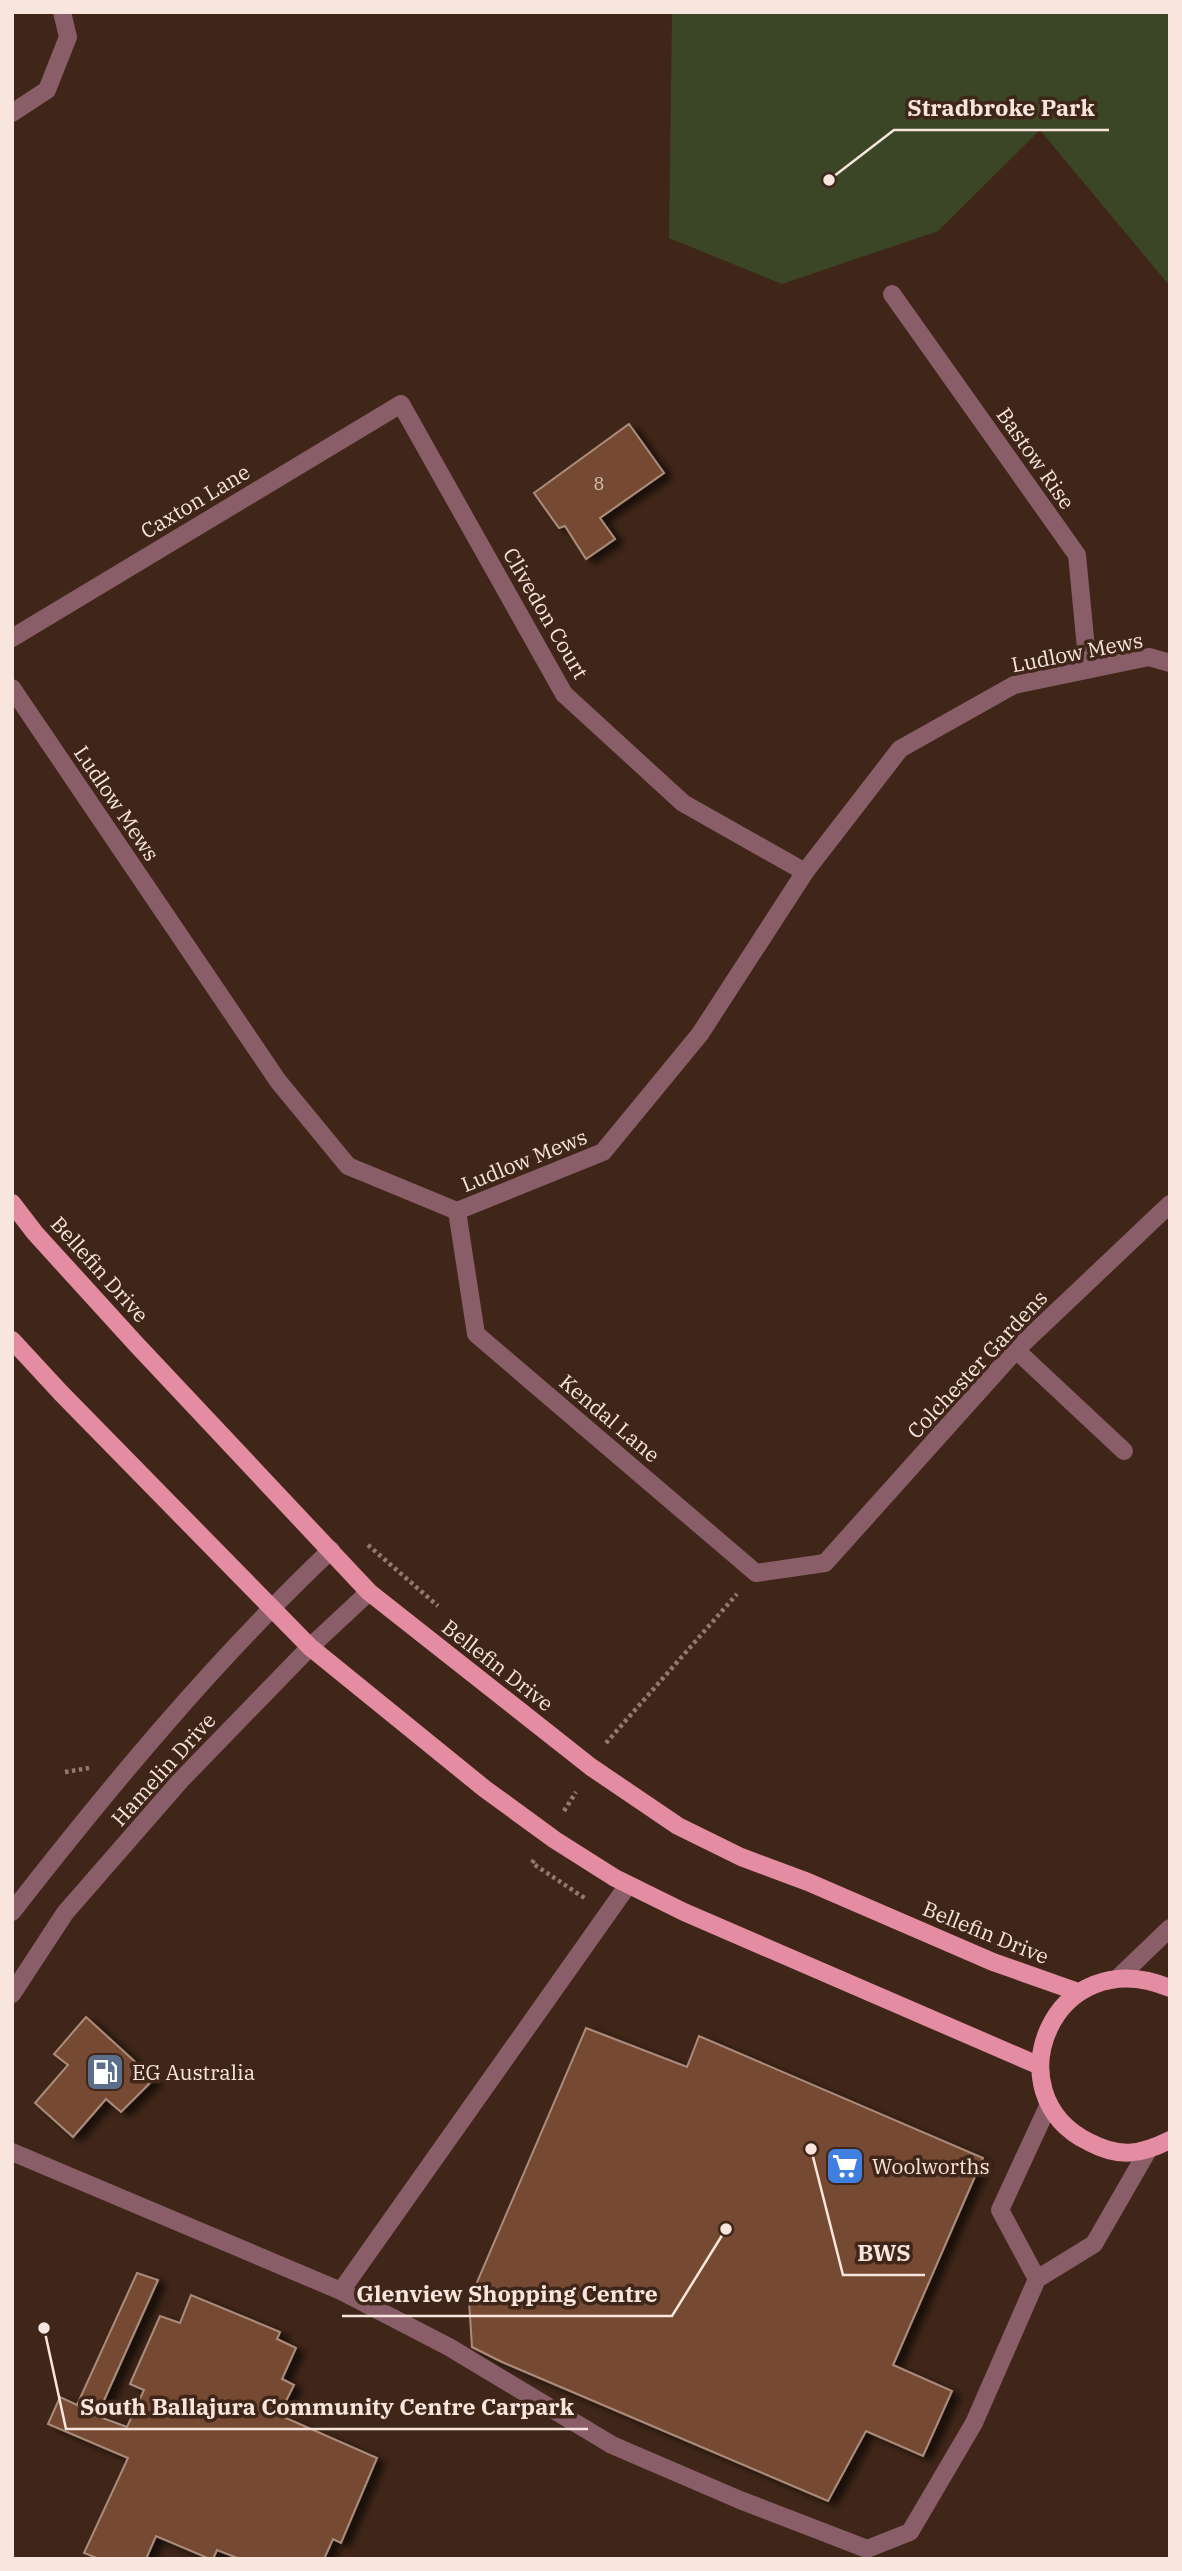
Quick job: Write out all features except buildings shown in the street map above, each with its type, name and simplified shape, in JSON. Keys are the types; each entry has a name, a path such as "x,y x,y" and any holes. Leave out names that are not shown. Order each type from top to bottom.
{"main road":[{"name":"Bellefin Drive","path":"12,1203 136,1344 369,1592 591,1767 678,1826 741,1857 807,1882 993,1962 1078,1992"},
{"path":"12,1340 310,1647 548,1836 628,1885 684,1912 1040,2066"},
{"path":"1169,2141 1147,2152 1107,2152 1073,2134 1049,2105 1040,2066 1044,2038 1057,2012 1078,1992 1098,1982 1119,1977 1145,1979 1170,1988"}],"street":[{"path":"12,113 47,90 68,37 62,12"},
{"name":"Bastow Rise","path":"892,293 1077,555 1088,669"},
{"name":"Caxton Lane","path":"12,638 401,404"},
{"name":"Clivedon Court","path":"401,404 564,694 683,803 805,872"},
{"name":"Ludlow Mews","path":"12,688 278,1081 348,1166 457,1211 603,1152 700,1034 805,872 900,749 1014,685 1149,657 1170,663"},
{"name":"Colchester Gardens","path":"756,1573 825,1563 1016,1350 1170,1205"},
{"name":"Kendal Lane","path":"457,1211 476,1334 756,1573"},
{"path":"1016,1350 1124,1451"},
{"name":"Hamelin Drive","path":"12,1912 96,1805 271,1606 331,1550"},
{"name":"Hamelin Drive","path":"12,1994 65,1913 180,1781 310,1647 369,1592"},
{"path":"341,2291 628,1885"},
{"path":"1119,1977 1170,1928"},
{"path":"1037,2279 1000,2210 1049,2105"},
{"path":"12,2152 341,2291 449,2347 612,2445 865,2554 910,2532 974,2423 1037,2279 1094,2244 1147,2152"}],"path":[{"path":"365,1542 438,1606"},
{"path":"591,1767 602,1747 756,1573"},
{"path":"532,1863 608,1914"}],"green space":[{"path":"672,12 1170,12 1170,286 1040,130 938,231 782,284 669,238"}],"place":[{"name":"Stradbroke Park","path":"829,180"},
{"name":"EG Australia","path":"105,2072"},
{"name":"BWS","path":"811,2149"},
{"name":"Woolworths","path":"845,2166"},
{"name":"Glenview Shopping Centre","path":"726,2229"},
{"name":"South Ballajura Community Centre Carpark","path":"44,2328"}]}
